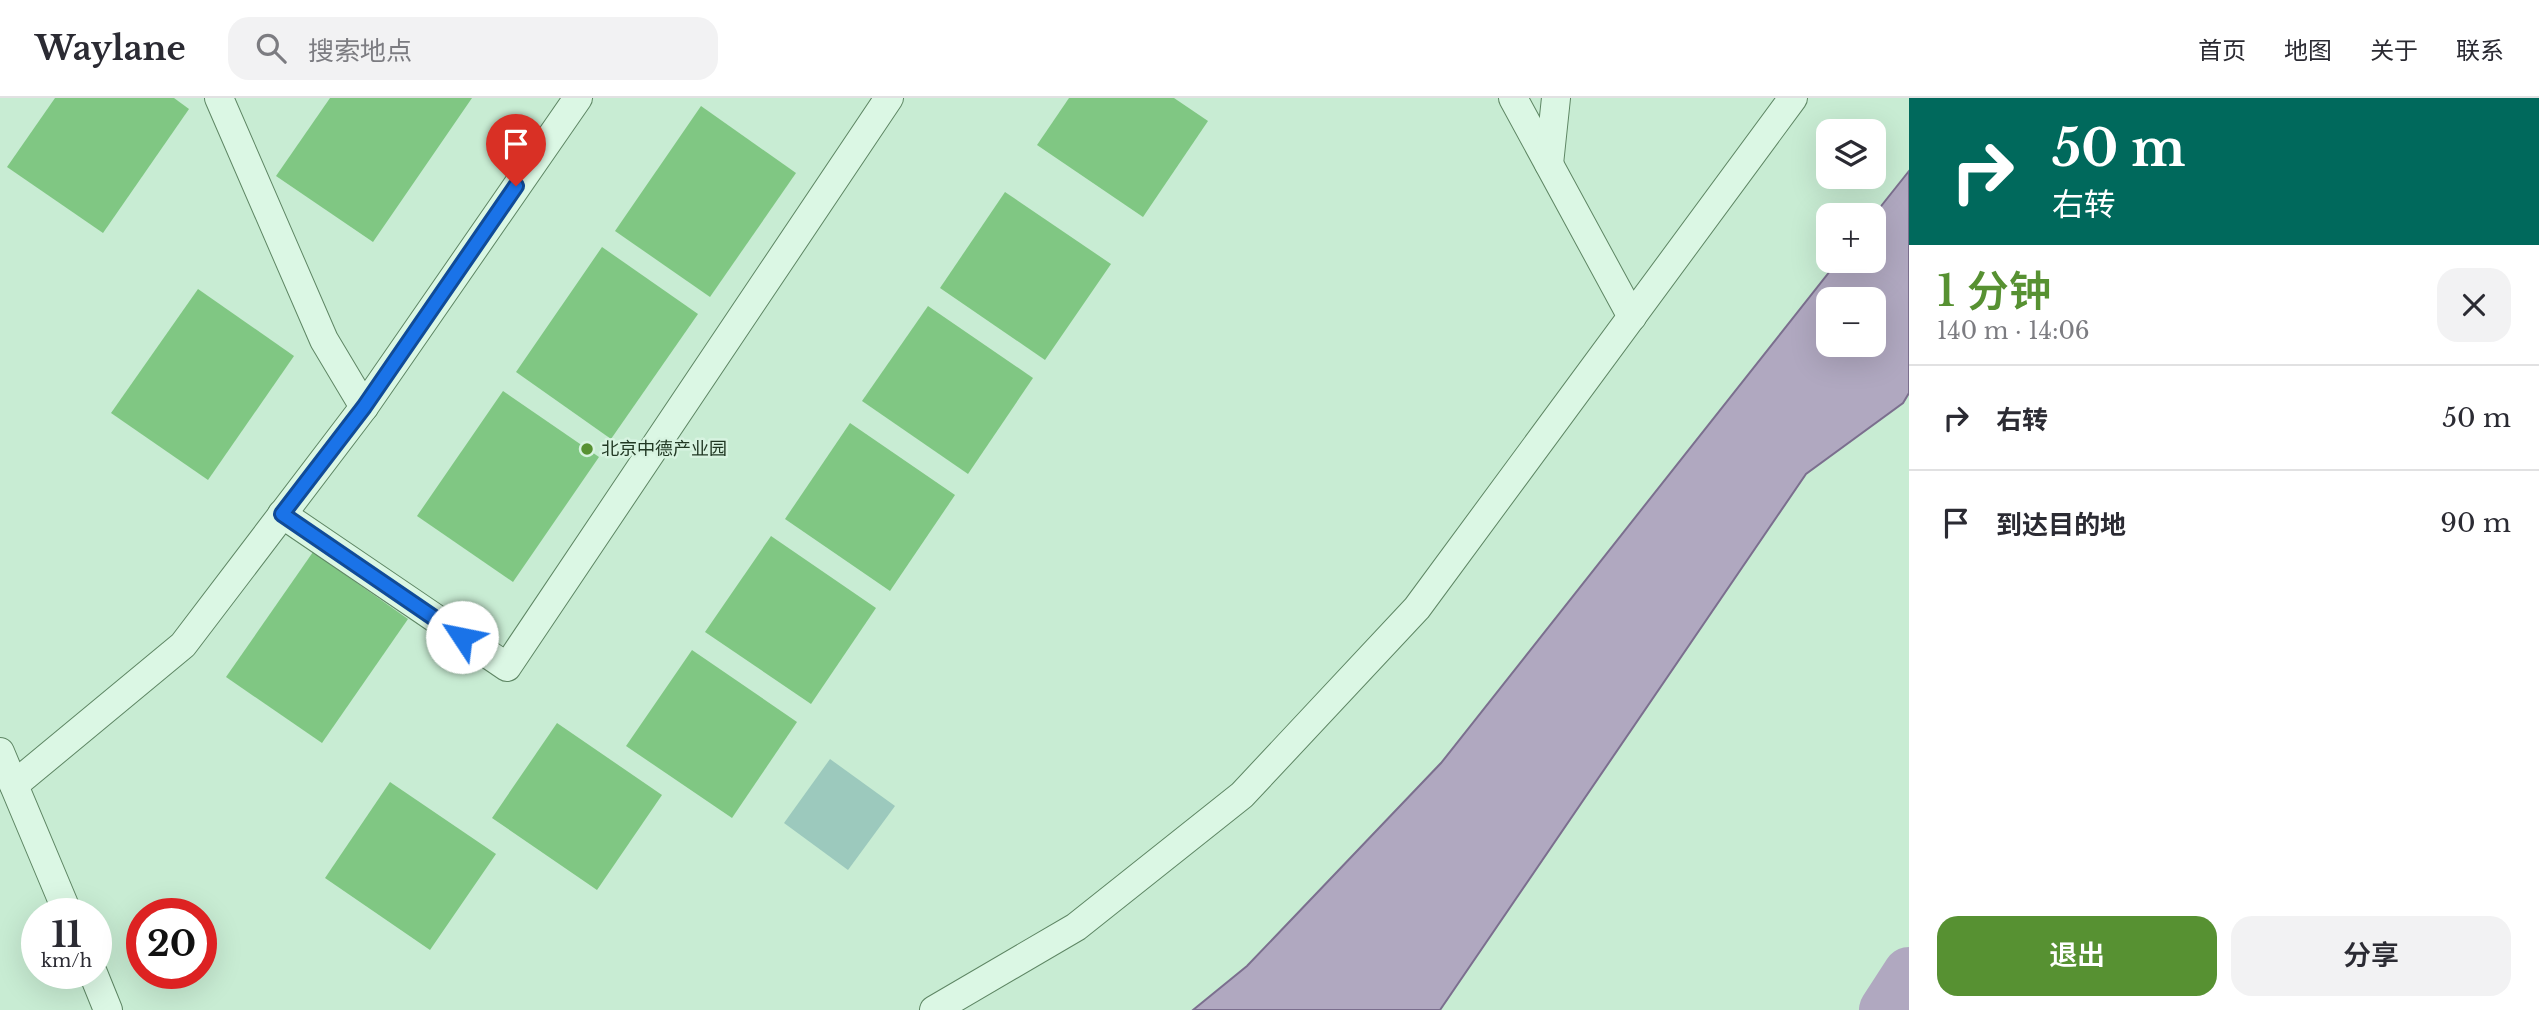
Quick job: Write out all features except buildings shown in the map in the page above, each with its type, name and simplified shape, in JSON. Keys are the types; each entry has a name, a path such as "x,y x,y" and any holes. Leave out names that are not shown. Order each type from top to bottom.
{"street":[{"path":"219,98 324,340 364,407"},
{"path":"14,785 183,645 364,407 578,98"},
{"path":"282,514 507,667 889,98"},
{"path":"1513,98 1632,317"},
{"path":"1549,163 1556,98"},
{"path":"934,1010 1076,927 1242,795 1417,608 1793,98"},
{"path":"0,752 61,898"},
{"path":"99,989 108,1010"}],"shaded area":[{"path":"1909,171 1909,393 1903,403 1806,474 1440,1010 1193,1010 1247,966 1441,763 1816,289 1816,357 1886,357 1886,287 1817,287 1829,273 1886,273 1886,203 1884,203"},
{"path":"830,759 895,806 848,870 784,823"}],"waterway":[{"path":"1885,1010 1909,973"}],"place":[{"name":"北京中德产业园","path":"587,449"}],"route":[{"path":"462,637 282,514 364,407 516,186"}]}
